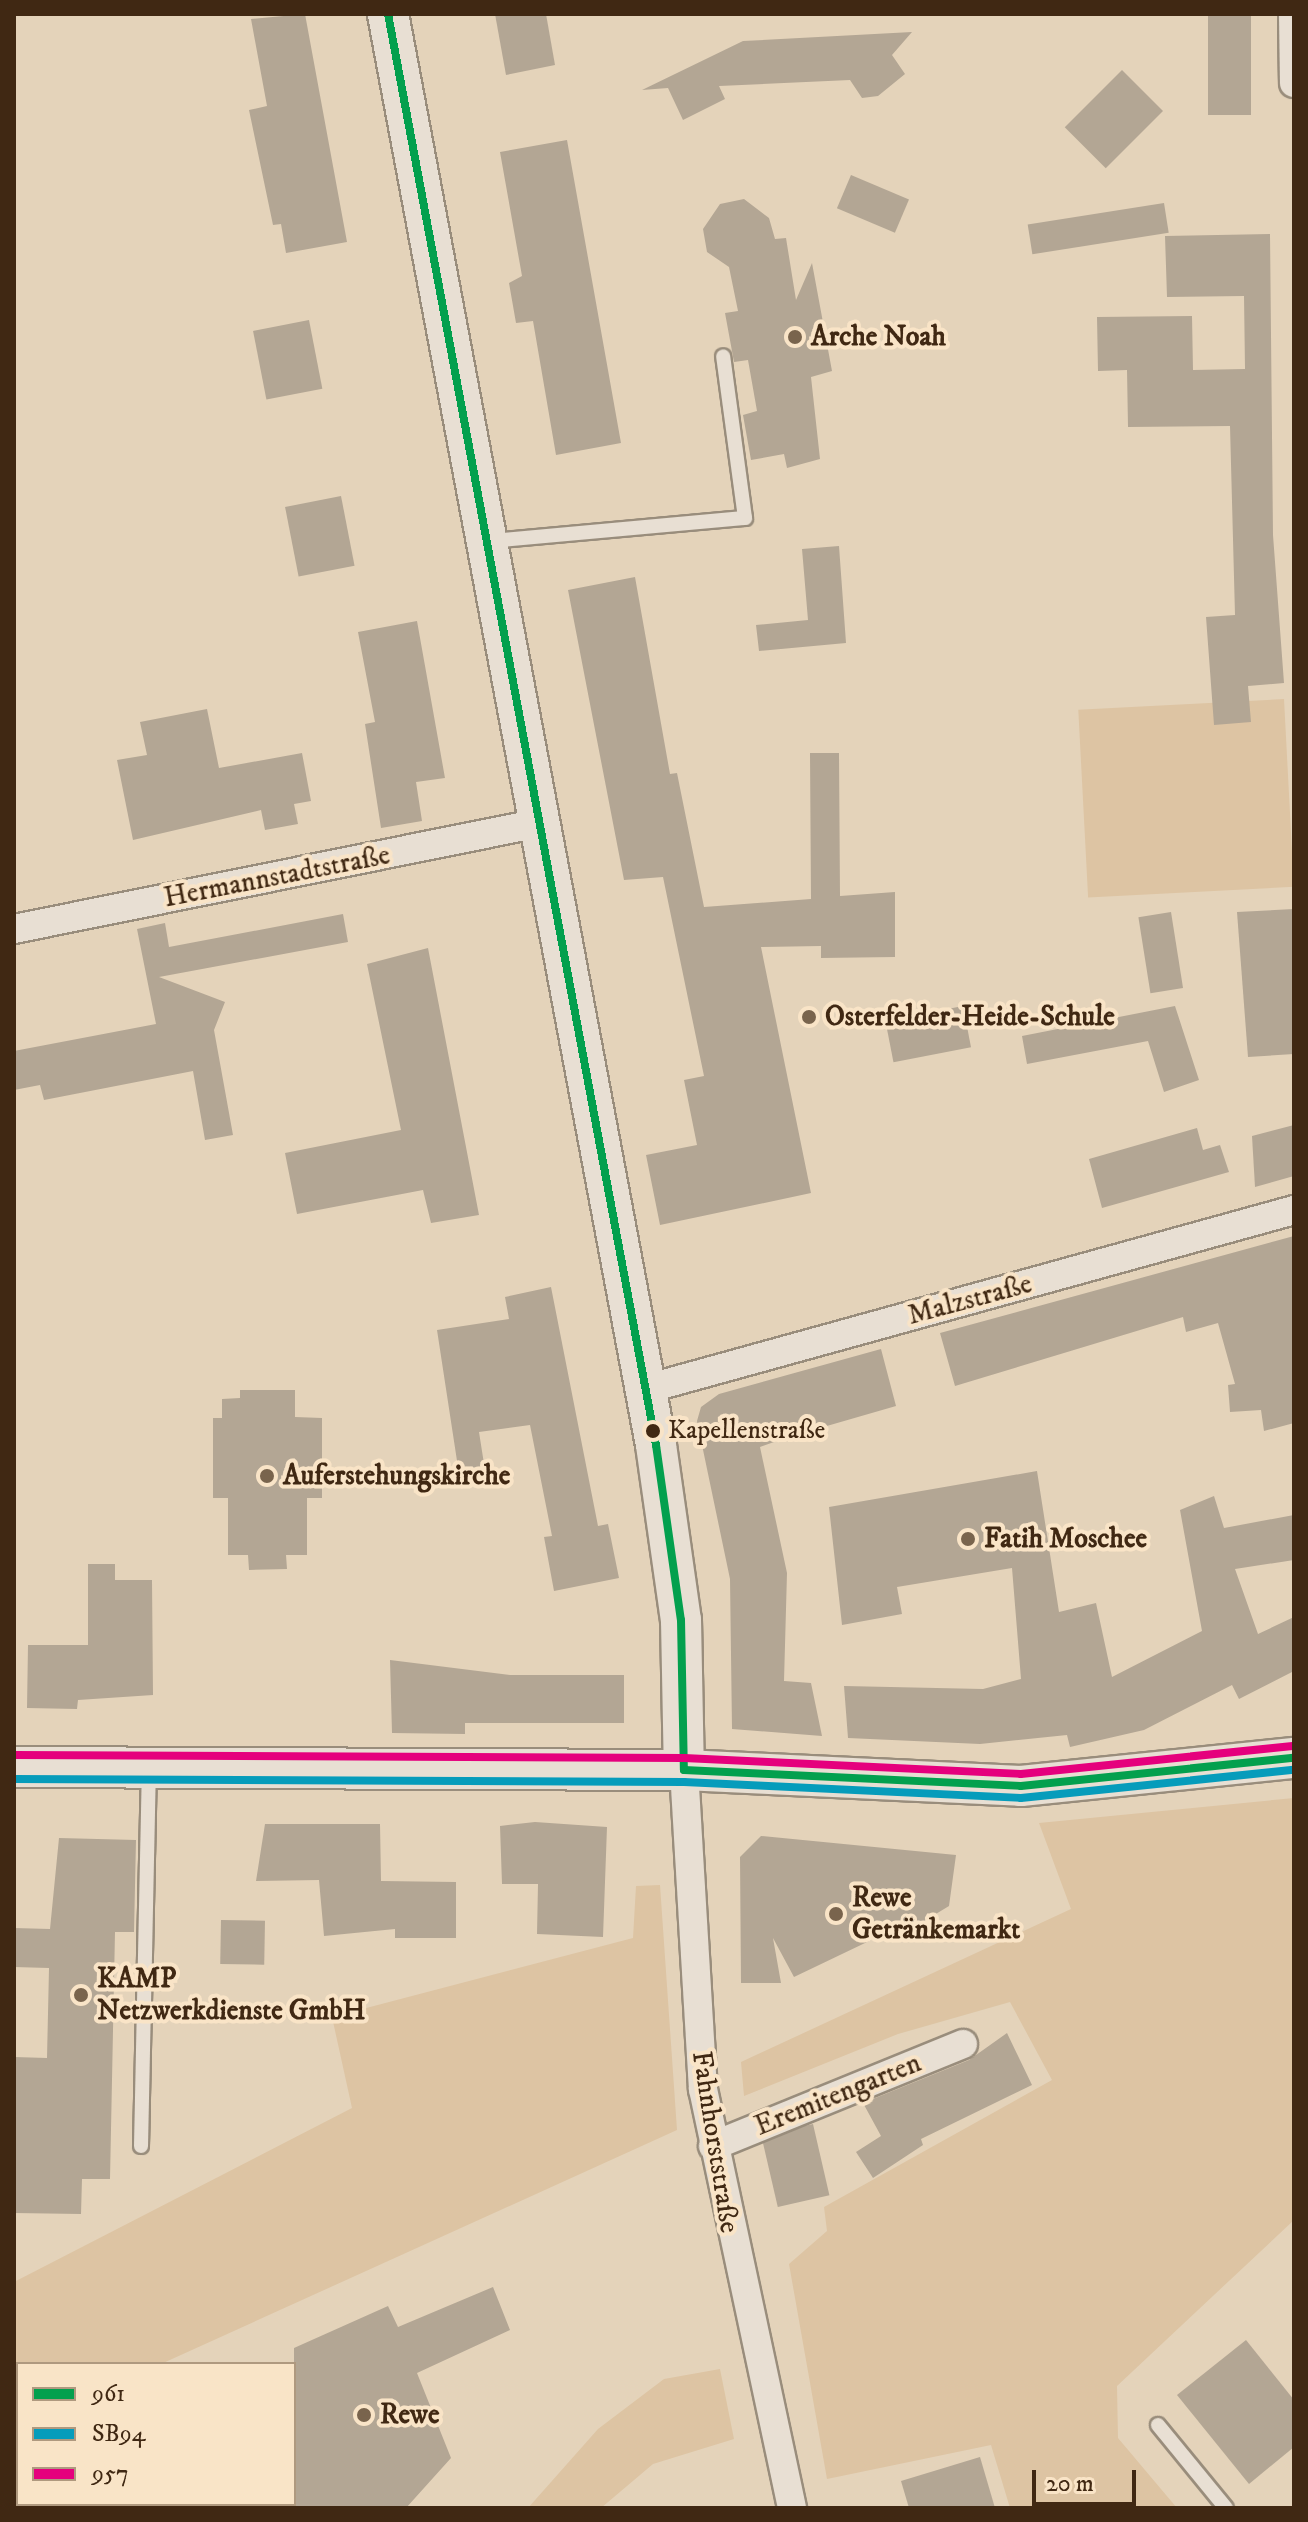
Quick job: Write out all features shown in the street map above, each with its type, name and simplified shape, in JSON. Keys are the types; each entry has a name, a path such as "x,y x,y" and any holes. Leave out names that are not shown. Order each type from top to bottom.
{"street":[{"path":"388,14 491,541 539,823 646,1389 677,1580 684,1770"},
{"path":"1293,14 1294,83"},
{"name":"Hermannstadtstraße","path":"14,929 539,823"},
{"name":"Malzstraße","path":"646,1389 1294,1210"},
{"path":"14,1767 684,1770 1021,1786 1294,1758"},
{"name":"Fahnhorststraße","path":"684,1770 696,2015 713,2146 792,2508"},
{"name":"Eremitengarten","path":"713,2146 963,2044"}],"lane":[{"path":"491,541 745,518 723,356"},
{"path":"141,2146 149,1769"},
{"path":"1158,2425 1226,2508"}],"shaded area":[{"path":"1284,699 1294,887 1088,898 1078,710"},
{"path":"1294,1798 1294,2220 1117,2386 1118,2438 1177,2508 1010,2508 991,2445 827,2479 789,2264 827,2231 824,2207 1052,2080 1010,2002 898,2034 744,2096 741,2062 1071,1909 1039,1823"},
{"path":"660,1885 677,2130 165,2362 16,2362 14,2432 14,2282 352,2108 332,2017 633,1938 636,1886"},
{"path":"720,2369 734,2439 653,2464 601,2508 528,2508 598,2429 664,2379"}],"building":[{"path":"305,14 347,242 286,253 281,224 273,225 249,110 267,106 251,19"},
{"path":"495,14 546,14 555,65 506,75"},
{"path":"1208,14 1251,14 1251,115 1208,115"},
{"path":"912,32 892,55 905,74 878,96 862,98 850,80 719,86 725,99 683,120 668,88 642,90 743,41"},
{"path":"1122,70 1163,111 1106,168 1065,127"},
{"path":"567,140 621,443 556,455 533,321 516,323 509,283 522,276 500,152"},
{"path":"851,175 909,200 895,233 837,208"},
{"path":"744,199 769,218 775,239 786,238 796,300 812,263 832,371 811,377 820,459 787,468 784,454 751,460 743,415 757,411 748,360 734,362 725,313 738,311 729,267 707,252 703,229 720,204"},
{"path":"1164,203 1169,233 1032,254 1028,225"},
{"path":"1270,234 1273,535 1284,683 1248,686 1251,722 1214,725 1206,617 1235,615 1230,426 1128,427 1127,370 1098,371 1097,317 1192,316 1193,370 1245,369 1244,296 1167,297 1165,236"},
{"path":"309,320 322,389 266,400 253,331"},
{"path":"341,496 355,566 299,577 285,507"},
{"path":"839,546 846,643 759,651 756,625 808,620 802,549"},
{"path":"635,577 670,774 677,773 704,907 811,899 810,753 839,753 840,896 895,892 895,957 821,958 821,946 761,947 811,1193 660,1225 646,1155 697,1145 684,1080 704,1076 663,877 624,880 568,590"},
{"path":"417,621 445,778 416,782 422,821 381,828 365,724 375,722 358,632"},
{"path":"207,709 219,768 302,753 311,801 294,804 298,824 265,830 261,810 133,840 117,760 147,755 140,722"},
{"path":"1294,909 1294,1054 1248,1057 1237,912"},
{"path":"1171,912 1183,988 1150,993 1138,917"},
{"path":"343,914 348,942 159,977 225,1002 214,1030 233,1135 205,1140 193,1071 44,1100 40,1085 14,1090 14,1051 156,1024 137,929 165,923 169,947"},
{"path":"428,948 479,1215 431,1223 423,1190 297,1214 285,1153 401,1130 367,964"},
{"path":"963,1006 971,1047 893,1062 885,1021"},
{"path":"1175,1006 1199,1080 1164,1092 1148,1041 1027,1064 1022,1036"},
{"path":"1294,1125 1294,1176 1255,1187 1252,1136"},
{"path":"1197,1128 1203,1150 1220,1145 1229,1172 1102,1208 1089,1159"},
{"path":"1294,1236 1294,1423 1264,1431 1261,1410 1230,1412 1228,1385 1235,1384 1218,1323 1186,1332 1183,1317 955,1386 940,1333"},
{"path":"551,1287 598,1526 608,1524 619,1578 554,1591 544,1537 552,1536 530,1425 479,1432 487,1483 461,1487 437,1330 509,1319 505,1297"},
{"path":"881,1349 896,1406 813,1430 811,1422 792,1423 791,1436 760,1447 787,1573 784,1681 811,1683 822,1736 732,1729 730,1579 697,1421 701,1407 719,1394"},
{"name":"Auferstehungskirche","path":"240,1390 295,1390 295,1417 322,1418 322,1498 307,1498 307,1555 286,1555 287,1569 249,1570 248,1555 228,1555 228,1498 213,1498 213,1418 222,1418 222,1399 240,1398"},
{"path":"1037,1471 1059,1612 1096,1603 1112,1677 1202,1631 1180,1510 1214,1496 1224,1528 1294,1515 1294,1560 1235,1569 1258,1634 1294,1617 1294,1671 1239,1699 1232,1685 1144,1730 1070,1747 1067,1735 980,1744 848,1738 844,1686 983,1689 1021,1679 1012,1568 897,1587 902,1614 842,1625 829,1507"},
{"path":"88,1564 115,1564 115,1580 152,1580 153,1695 78,1700 77,1709 27,1708 28,1645 88,1645"},
{"path":"390,1660 510,1675 624,1675 624,1723 465,1723 465,1734 392,1733"},
{"path":"535,1822 607,1827 603,1937 537,1934 538,1884 502,1884 500,1826"},
{"path":"265,1824 380,1824 381,1881 456,1882 456,1938 395,1938 395,1929 324,1936 319,1880 256,1881"},
{"name":"Rewe Getränkemarkt","path":"761,1836 956,1855 949,1906 893,1940 888,1932 794,1977 773,1938 781,1983 741,1983 740,1857"},
{"name":"KAMP Netzwerkdienste GmbH","path":"59,1838 136,1840 134,1932 115,1932 110,2179 82,2179 81,2214 14,2213 14,2057 47,2058 49,1968 14,1967 14,1928 50,1929"},
{"path":"221,1920 265,1921 264,1965 220,1964"},
{"path":"1007,2033 1032,2085 921,2139 923,2145 873,2178 856,2152 881,2136 863,2103 969,2060"},
{"path":"813,2124 829,2195 778,2207 761,2136"},
{"name":"Rewe","path":"493,2287 510,2330 417,2373 451,2458 406,2508 294,2508 294,2348 388,2306 398,2327"},
{"path":"1246,2340 1294,2400 1294,2447 1249,2484 1177,2395"},
{"path":"980,2457 995,2508 909,2508 901,2481"}],"transit line":[{"name":"961","path":"388,14 656,1445 681,1620 684,1770"},
{"name":"957","path":"14,1755 684,1758 1021,1774 1293,1746"},
{"name":"961","path":"684,1770 1021,1786 1294,1758"},
{"name":"SB94","path":"14,1779 684,1782 1021,1798 1294,1770"}],"place":[{"name":"Arche Noah","path":"795,337"},
{"name":"Osterfelder-Heide-Schule","path":"809,1017"},
{"name":"Kapellenstraße","path":"653,1431"},
{"name":"Auferstehungskirche","path":"267,1476"},
{"name":"Fatih Moschee","path":"968,1539"},
{"name":"Rewe Getränkemarkt","path":"836,1914"},
{"name":"KAMP Netzwerkdienste GmbH","path":"81,1995"},
{"name":"Rewe","path":"364,2415"}]}
